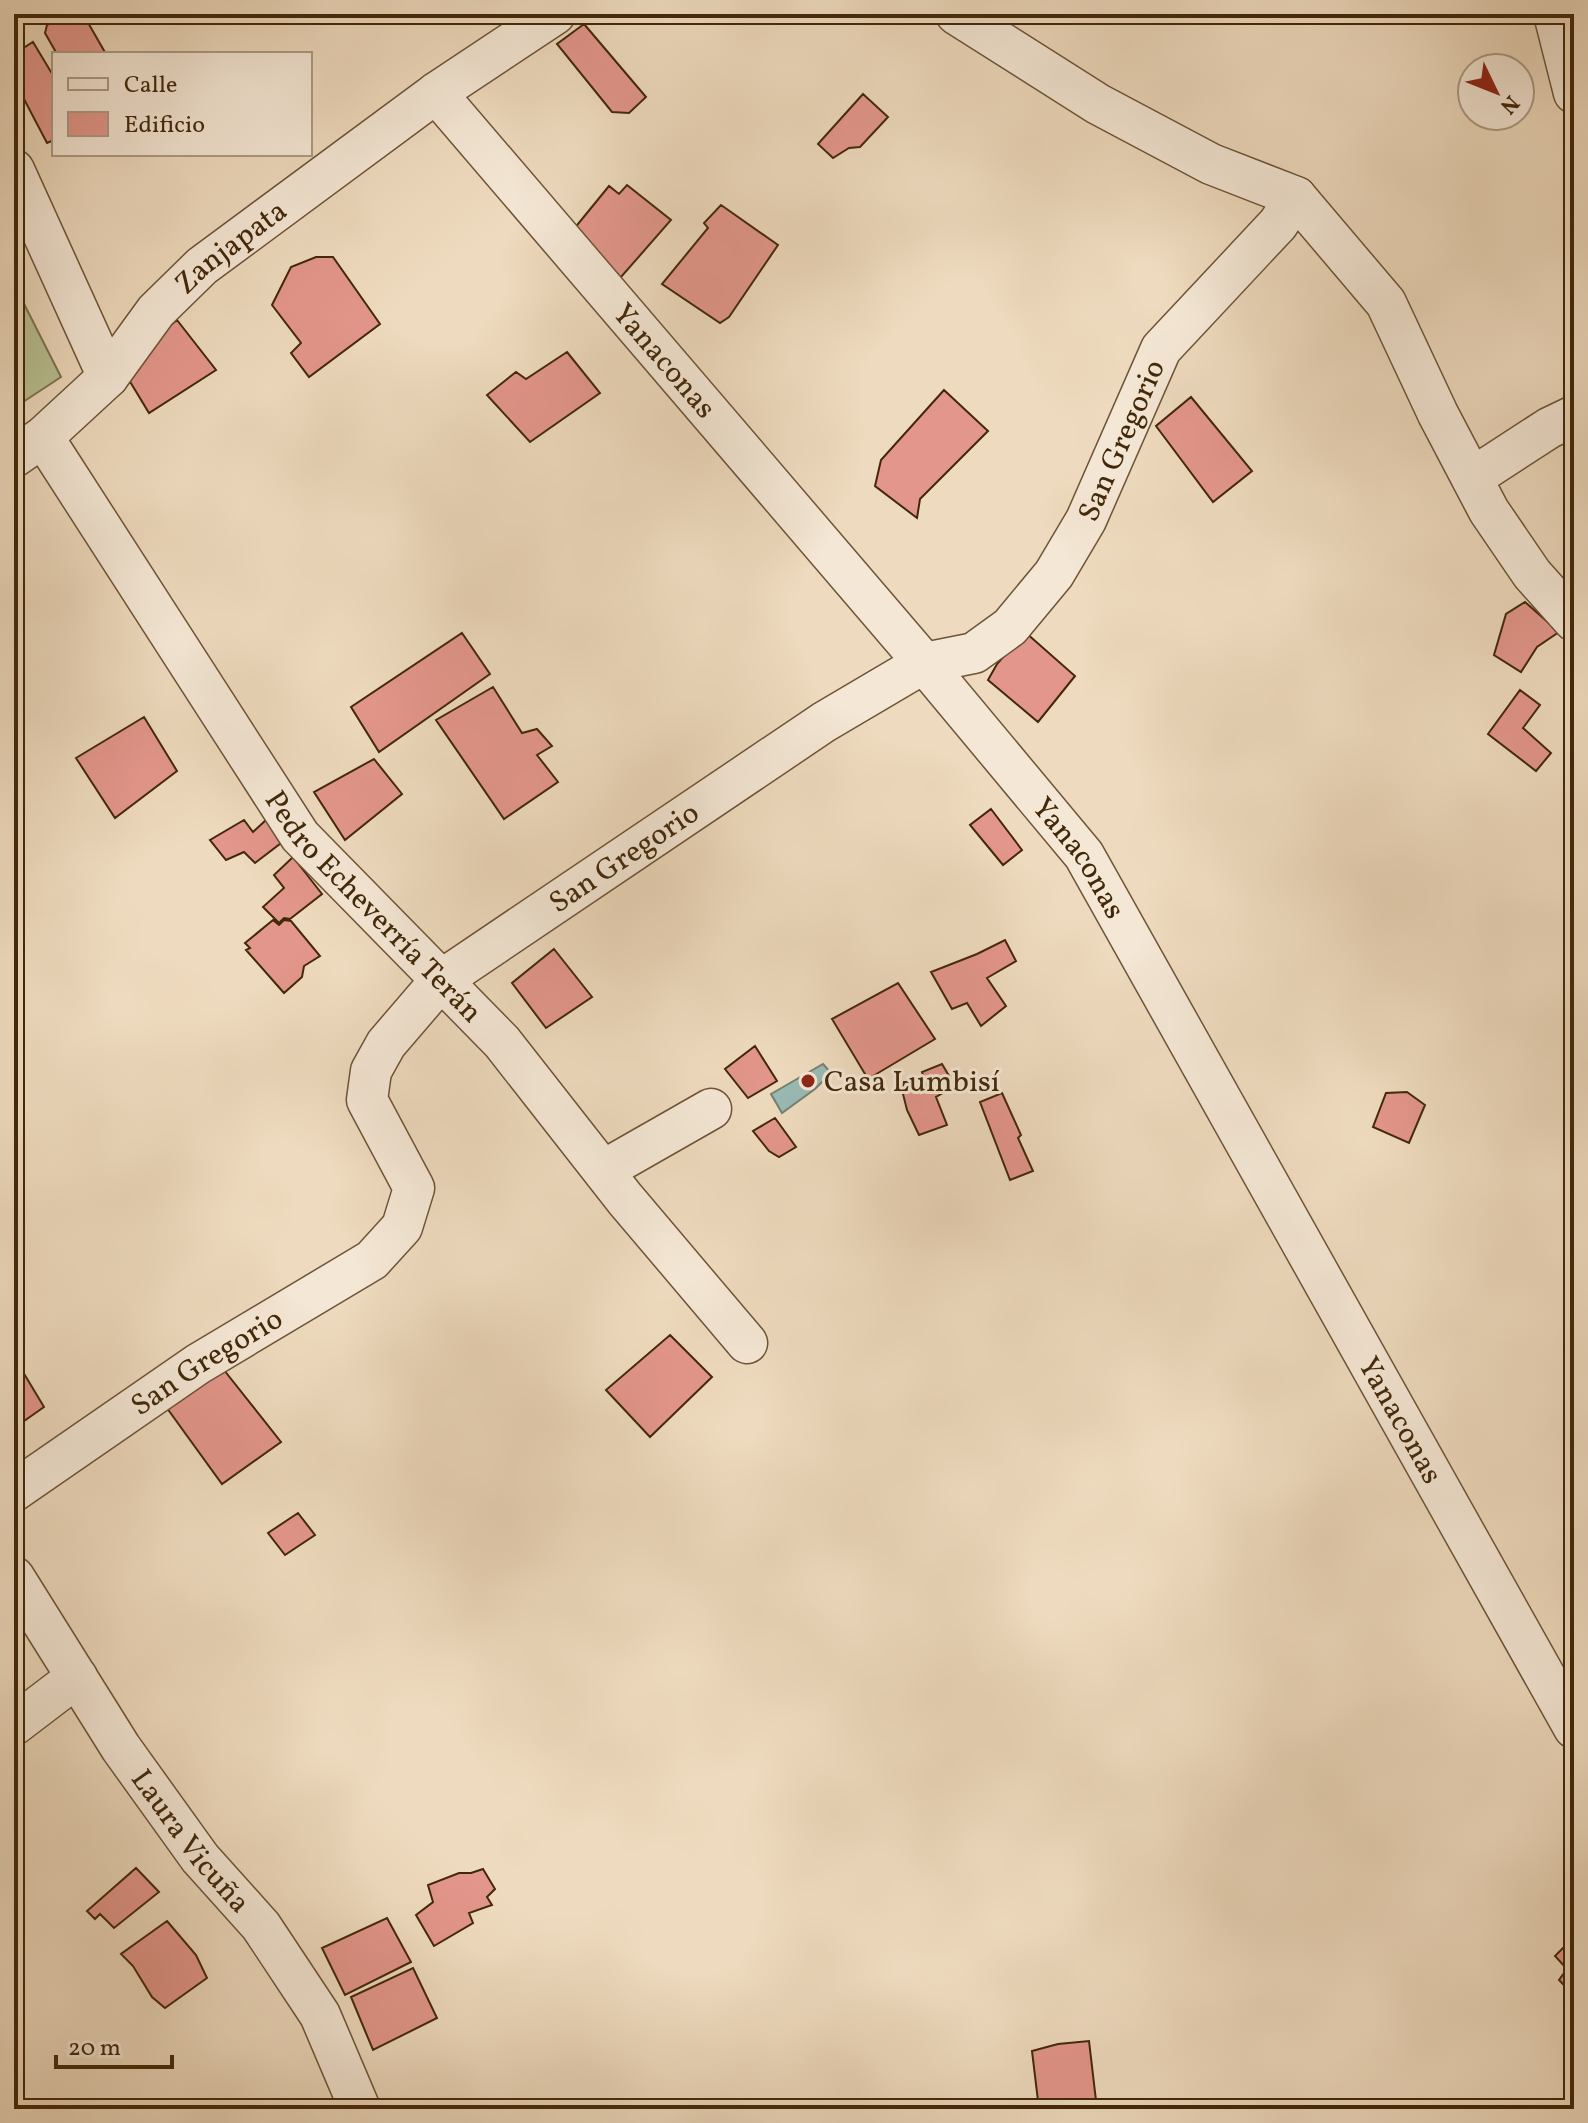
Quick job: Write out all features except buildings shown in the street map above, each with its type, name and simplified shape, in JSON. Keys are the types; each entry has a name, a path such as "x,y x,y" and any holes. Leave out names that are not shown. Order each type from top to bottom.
{"street":[{"name":"Zanjapata","path":"29,447 108,377 156,311 202,266 436,93 555,14"},
{"path":"956,14 1112,112 1211,164 1296,197 1386,303 1438,414 1489,511 1532,574 1574,621"},
{"path":"1554,14 1574,93"},
{"name":"Yanaconas","path":"436,93 924,663 1084,855 1574,1728"},
{"path":"14,170 108,377"},
{"name":"San Gregorio","path":"14,1491 198,1364 372,1260 402,1227 414,1188 367,1100 371,1071 386,1044 440,981 824,722 924,663 974,653 1010,627 1054,574 1086,520 1161,349 1278,224 1296,197"},
{"path":"1472,478 1549,428 1574,416"},
{"name":"Pedro Echeverría Terán","path":"29,447 300,836 502,1042 625,1199 747,1343"},
{"path":"604,1170 711,1109"},
{"name":"Laura Vicuña","path":"14,1577 121,1748 200,1858 261,1926 320,2015 360,2109"},
{"path":"14,1725 77,1677"}],"green space":[{"path":"14,284 61,377 14,408"}],"water":[{"name":"Casa Lumbisí","path":"823,1064 831,1073 782,1113 771,1094"}],"place":[{"name":"Casa Lumbisí","path":"808,1081"}]}
